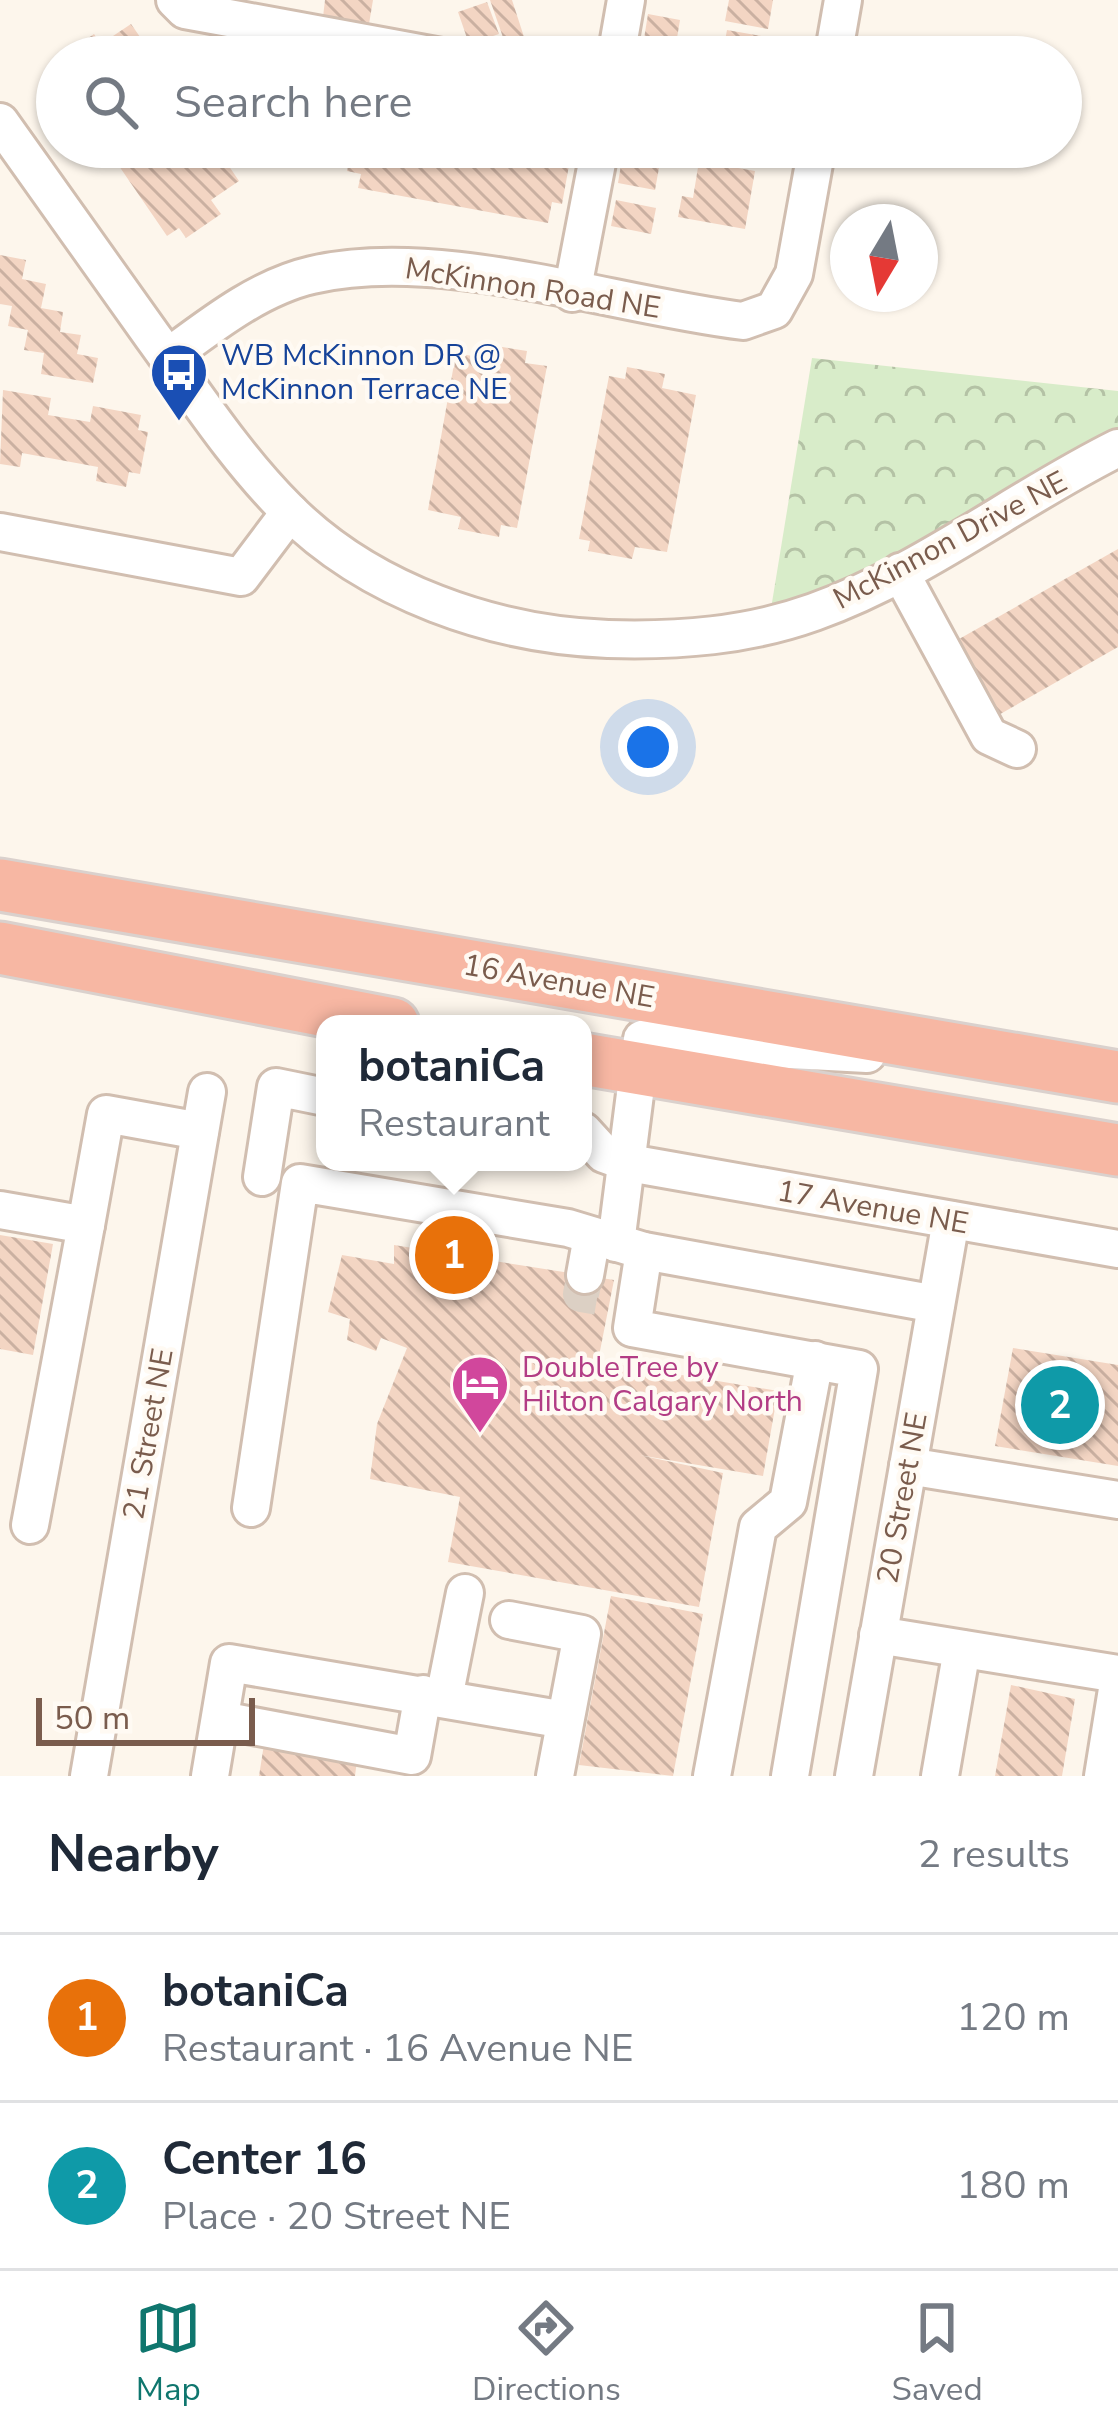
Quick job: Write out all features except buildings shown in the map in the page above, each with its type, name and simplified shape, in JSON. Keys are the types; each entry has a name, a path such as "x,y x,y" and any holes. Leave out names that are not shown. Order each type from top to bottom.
{"highway":[{"path":"0,848 116,880 224,924"},
{"name":"16 Avenue NE","path":"0,885 1118,1077"},
{"path":"0,948 330,1015"},
{"path":"592,1061 1118,1150"},
{"path":"995,1129 1047,1168 1118,1181"}],"street":[{"path":"175,0 185,10 327,36"},
{"path":"620,36 626,0"},
{"path":"837,36 843,0"},
{"name":"McKinnon Drive NE","path":"0,122 226,441 290,512 367,567 450,610 548,635 653,640 728,634 815,612 900,572 1118,448"},
{"path":"572,293 596,168"},
{"name":"McKinnon Road NE","path":"168,357 256,299 308,275 401,266 742,321 774,310 794,274 814,168"},
{"path":"0,532 241,577 290,512"},
{"path":"900,572 989,736 1017,749"},
{"path":"790,1776 859,1369 632,1328 610,1293 642,1040 666,1031 772,1049 1021,1060"},
{"path":"262,1177 276,1087 316,1094"},
{"name":"21 Street NE","path":"89,1776 207,1092"},
{"path":"30,1525 106,1114 200,1131"},
{"path":"592,1141 604,1154 629,1163"},
{"name":"17 Avenue NE","path":"629,1163 1118,1249"},
{"path":"251,1508 300,1183 936,1304"},
{"path":"0,1210 86,1225"},
{"name":"20 Street NE","path":"854,1776 951,1220"},
{"path":"610,1293 618,1244"},
{"path":"712,1776 758,1527 788,1502 815,1360"},
{"path":"908,1466 1118,1500"},
{"path":"220,1720 410,1766 465,1593"},
{"path":"508,1620 582,1634 555,1776"},
{"path":"878,1635 1118,1678 1103,1776"},
{"path":"940,1776 962,1648"},
{"path":"210,1776 230,1663 566,1720"}],"green space":[{"path":"812,358 1118,391 1118,448 768,627"}],"tunnel":[{"path":"585,1275 581,1294 610,1299"}],"place":[{"name":"WB McKinnon DR @ McKinnon Terrace NE","path":"179,423"},
{"name":"botaniCa","path":"454,1255"},
{"name":"Center 16","path":"1060,1405"},
{"name":"DoubleTree by Hilton Calgary North","path":"480,1435"}]}
